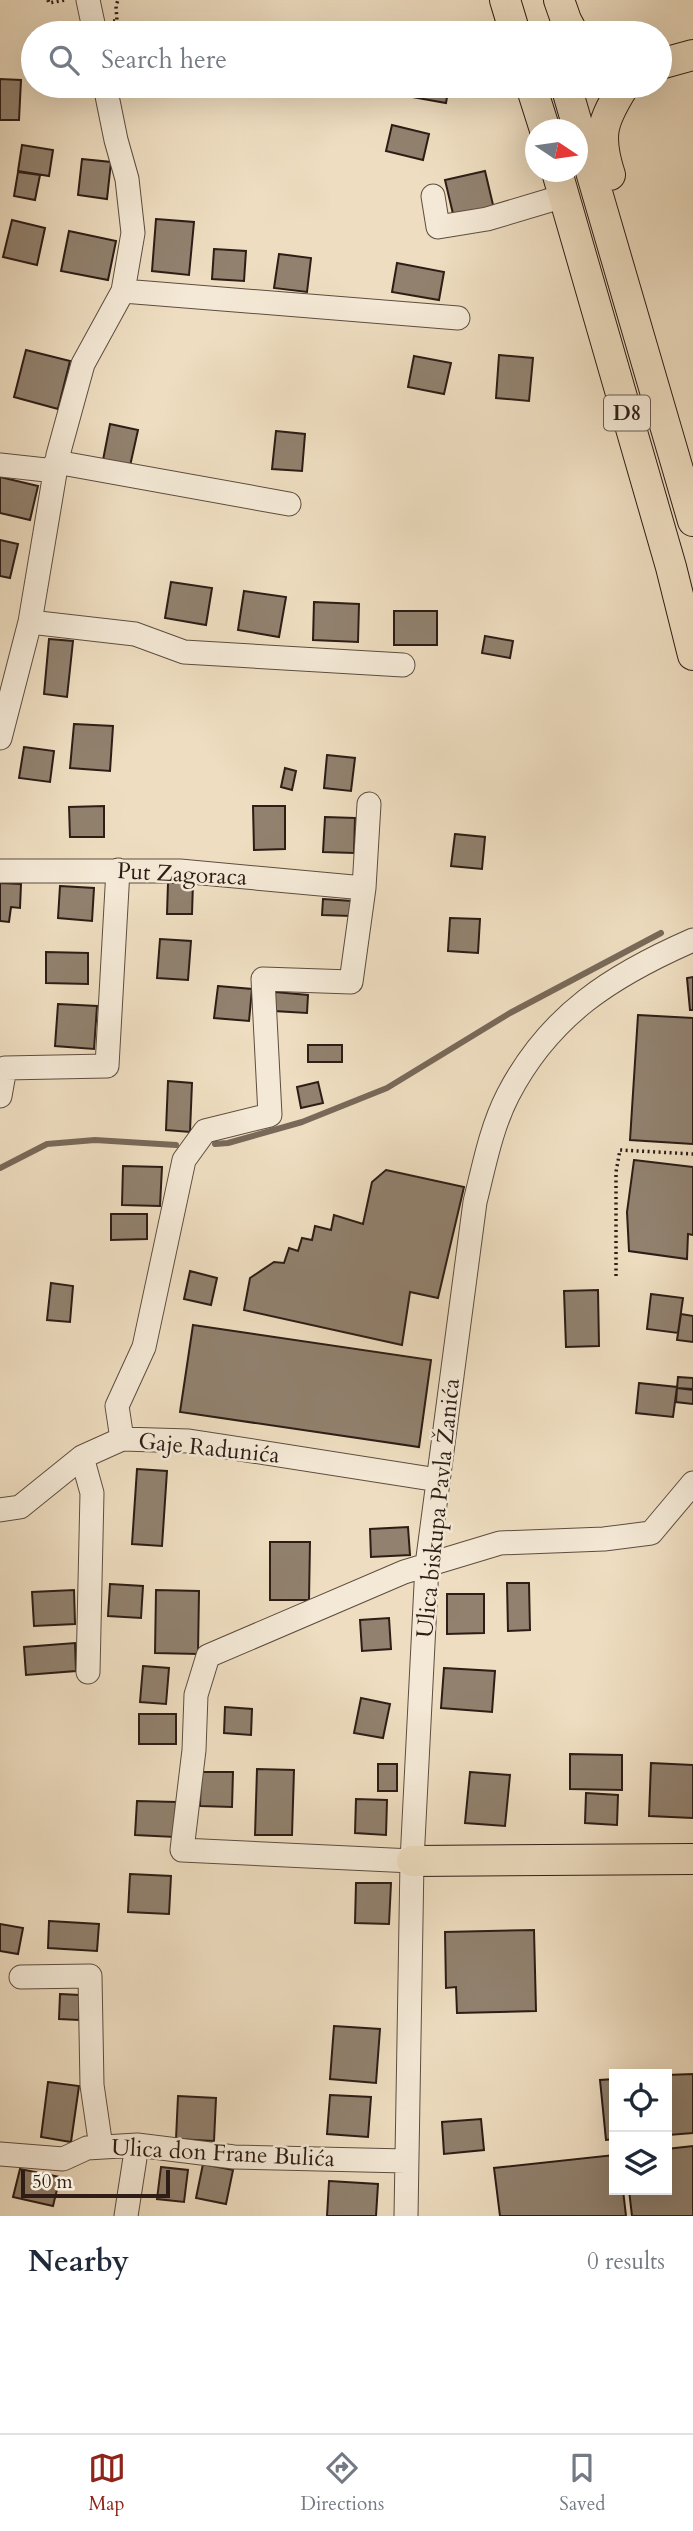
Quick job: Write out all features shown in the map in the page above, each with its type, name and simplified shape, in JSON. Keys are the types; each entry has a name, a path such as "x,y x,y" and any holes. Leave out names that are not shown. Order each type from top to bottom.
{"main road":[{"path":"505,0 511,21"},
{"path":"540,0 546,21"},
{"path":"559,0 567,21"},
{"path":"672,61 693,55"},
{"path":"535,98 542,119"},
{"name":"D8","path":"570,98 693,521"},
{"path":"616,98 602,137 603,154 611,178 617,259"},
{"name":"D8","path":"561,184 671,567 693,655"},
{"path":"412,1861 693,1859"}],"street":[{"path":"88,0 92,21"},
{"path":"0,738 30,622 56,466 83,364 124,291 133,233 127,179 107,98"},
{"path":"433,196 438,227 487,219 561,184"},
{"path":"124,291 458,318"},
{"path":"0,465 56,466 289,504"},
{"path":"30,622 135,634 184,652 403,665"},
{"path":"122,1439 117,1406 144,1347 184,1160 205,1131 270,1115 263,979 351,982 364,888 369,804"},
{"path":"0,1096 5,1068 107,1066 118,870"},
{"name":"Put Zagoraca","path":"0,872 180,871 364,888"},
{"name":"Ulica biskupa Pavla Žanića","path":"406,2216 412,1861 427,1564 475,1202 489,1144 508,1096 537,1047 595,992 652,958 693,940"},
{"name":"Gaje Radunića","path":"0,1510 20,1507 82,1457 122,1439 189,1441 438,1480"},
{"path":"82,1457 92,1493 88,1672"},
{"path":"412,1861 182,1850 194,1750 197,1695 208,1656 404,1572 500,1543 604,1539 652,1533 693,1483"},
{"path":"22,1977 90,1976 92,2085 101,2147"},
{"path":"126,2216 137,2145"},
{"name":"Ulica don Frane Bulića","path":"0,2154 63,2159 87,2148 137,2145 234,2157 406,2161"}],"path":[{"path":"48,0 49,3 65,0"},
{"path":"616,1276 616,1172 620,1150 693,1154"}],"building":[{"path":"0,79 21,80 19,120 0,120"},
{"path":"418,98 447,98 446,103"},
{"path":"392,125 429,134 423,160 386,151"},
{"path":"22,145 53,150 49,176 18,171"},
{"path":"82,159 111,162 107,199 78,195"},
{"path":"485,171 494,209 454,218 445,180"},
{"path":"18,172 40,175 35,200 14,196"},
{"path":"156,219 194,222 189,275 152,271"},
{"path":"12,220 45,228 37,265 3,257"},
{"path":"69,231 116,241 108,280 61,271"},
{"path":"214,249 246,251 244,281 212,279"},
{"path":"279,254 311,258 307,292 274,288"},
{"path":"397,263 444,272 439,300 392,292"},
{"path":"26,350 70,361 58,409 14,397"},
{"path":"499,355 533,358 529,401 496,398"},
{"path":"414,356 451,363 444,394 408,387"},
{"path":"110,424 138,430 130,466 103,460"},
{"path":"276,431 305,434 302,471 272,469"},
{"path":"0,477 38,486 30,520 0,513"},
{"path":"0,540 18,544 10,578 0,576"},
{"path":"171,582 212,588 206,625 165,618"},
{"path":"244,591 286,597 279,637 238,630"},
{"path":"314,602 359,604 358,642 313,640"},
{"path":"394,611 437,611 437,645 394,645"},
{"path":"485,636 513,641 510,658 482,653"},
{"path":"49,639 73,641 67,697 44,694"},
{"path":"74,724 113,726 110,771 70,768"},
{"path":"24,747 54,751 50,782 19,778"},
{"path":"327,755 355,758 351,791 324,788"},
{"path":"285,768 296,771 292,790 281,787"},
{"path":"104,806 104,837 70,837 69,807"},
{"path":"253,806 285,806 285,849 254,850"},
{"path":"325,817 355,818 354,853 323,852"},
{"path":"455,834 485,837 482,869 451,866"},
{"path":"0,883 21,884 20,908 11,907 9,922 0,921"},
{"path":"168,883 193,883 192,914 167,914"},
{"path":"60,886 94,888 92,921 58,918"},
{"path":"323,899 352,901 351,916 322,915"},
{"path":"450,918 480,919 478,953 448,951"},
{"path":"160,939 191,941 188,980 157,978"},
{"path":"46,952 88,953 88,984 46,983"},
{"path":"693,977 693,1010 690,1010 687,978"},
{"path":"218,986 252,989 249,1021 214,1018"},
{"path":"275,992 308,995 307,1013 274,1011"},
{"path":"58,1004 97,1006 94,1049 55,1046"},
{"path":"638,1015 693,1018 693,1144 630,1140"},
{"path":"308,1045 342,1045 342,1062 308,1062"},
{"path":"168,1081 192,1083 190,1132 166,1130"},
{"path":"318,1082 323,1103 301,1108 297,1087"},
{"path":"634,1160 693,1167 693,1235 688,1234 687,1259 629,1251 627,1212"},
{"path":"123,1166 162,1167 160,1206 122,1205"},
{"path":"386,1170 464,1187 438,1298 410,1292 402,1345 244,1310 250,1278 274,1262 284,1263 289,1248 298,1251 302,1238 312,1240 315,1226 331,1230 334,1215 363,1224 372,1182"},
{"path":"111,1214 147,1214 147,1239 111,1240"},
{"path":"190,1271 217,1278 211,1305 184,1299"},
{"path":"51,1283 73,1286 70,1322 47,1320"},
{"path":"598,1290 599,1346 566,1347 564,1291"},
{"path":"651,1294 683,1298 678,1333 647,1329"},
{"path":"681,1314 693,1316 693,1342 677,1340"},
{"path":"193,1325 431,1360 419,1447 180,1412"},
{"path":"678,1377 693,1378 693,1389 677,1388"},
{"path":"639,1383 677,1387 673,1417 636,1413"},
{"path":"677,1388 693,1390 693,1404 676,1402"},
{"path":"137,1469 167,1471 162,1546 132,1544"},
{"path":"408,1527 410,1555 371,1557 370,1529"},
{"path":"270,1542 310,1542 309,1600 270,1600"},
{"path":"507,1583 529,1583 530,1630 508,1631"},
{"path":"110,1584 143,1586 141,1618 108,1616"},
{"path":"74,1590 75,1624 34,1626 32,1592"},
{"path":"156,1590 199,1591 198,1654 155,1653"},
{"path":"447,1594 484,1594 484,1633 447,1634"},
{"path":"389,1618 391,1649 362,1651 360,1620"},
{"path":"75,1643 76,1671 26,1675 24,1647"},
{"path":"143,1666 169,1668 166,1704 140,1702"},
{"path":"444,1668 495,1671 492,1712 441,1708"},
{"path":"361,1698 390,1704 383,1738 354,1733"},
{"path":"225,1707 252,1709 251,1735 224,1733"},
{"path":"139,1714 176,1714 176,1744 139,1744"},
{"path":"570,1754 622,1755 622,1790 570,1789"},
{"path":"651,1763 693,1765 693,1818 649,1816"},
{"path":"378,1764 397,1764 397,1791 378,1791"},
{"path":"257,1769 294,1770 292,1835 255,1835"},
{"path":"201,1772 233,1772 232,1807 200,1806"},
{"path":"470,1772 510,1775 505,1826 465,1823"},
{"path":"586,1793 618,1795 617,1825 585,1823"},
{"path":"356,1799 387,1800 386,1835 355,1833"},
{"path":"137,1801 176,1802 175,1837 135,1835"},
{"path":"130,1874 171,1876 169,1914 128,1912"},
{"path":"356,1883 391,1883 389,1924 355,1923"},
{"path":"49,1921 99,1924 97,1951 48,1948"},
{"path":"0,1924 23,1928 18,1954 0,1951"},
{"path":"534,1930 536,2011 457,2013 456,1987 446,1988 445,1932"},
{"path":"60,1994 80,1995 79,2020 59,2019"},
{"path":"334,2026 380,2029 376,2083 330,2079"},
{"path":"693,2074 693,2133 672,2135 672,2075"},
{"path":"609,2079 609,2140 606,2140 600,2080"},
{"path":"48,2082 79,2086 71,2142 41,2137"},
{"path":"330,2095 371,2097 368,2137 327,2134"},
{"path":"178,2096 216,2098 214,2141 176,2139"},
{"path":"481,2119 484,2150 444,2154 442,2122"},
{"path":"693,2146 693,2216 632,2216 630,2195 672,2195 672,2148"},
{"path":"609,2156 609,2195 624,2195 626,2216 500,2216 494,2168"},
{"path":"203,2164 233,2170 226,2204 196,2198"},
{"path":"161,2167 188,2170 184,2202 157,2199"},
{"path":"20,2169 60,2177 53,2206 13,2197"},
{"path":"329,2181 378,2184 376,2216 327,2216"}],"waterway":[{"path":"215,1144 228,1143 302,1122 387,1088 510,1013 661,933"},
{"path":"0,1168 47,1144 95,1140 176,1145"}]}
